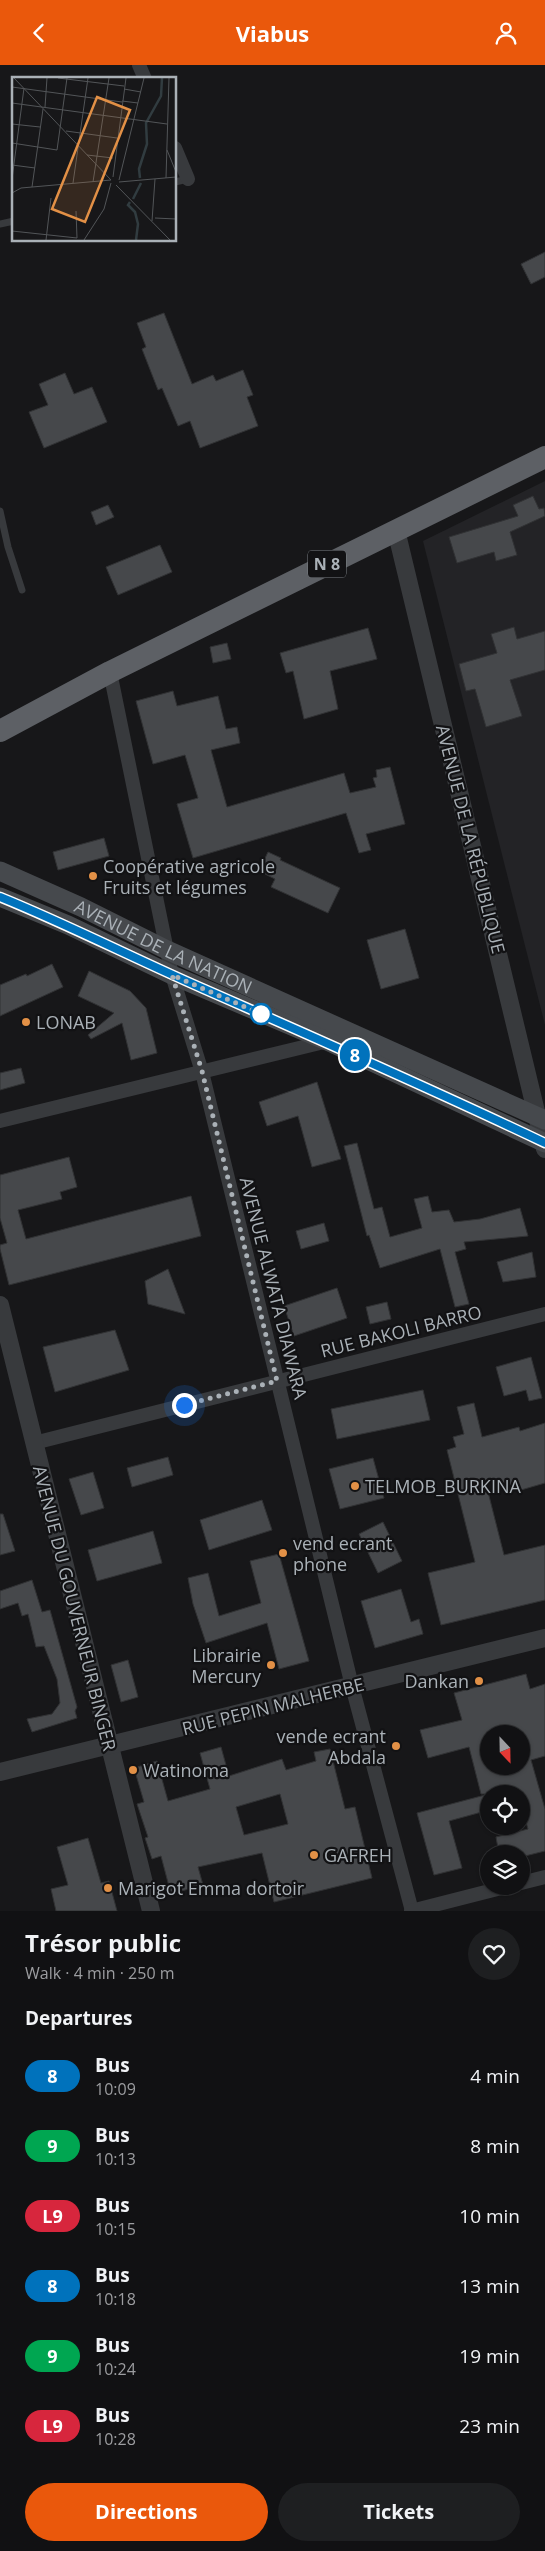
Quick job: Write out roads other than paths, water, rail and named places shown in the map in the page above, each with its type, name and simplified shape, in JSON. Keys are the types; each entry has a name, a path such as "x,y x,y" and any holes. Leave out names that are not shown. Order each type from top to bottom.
{"highway":[{"name":"N 8","path":"0,731 110,672 545,457"},
{"name":"N 8","path":"0,714 66,684 110,672"}],"main road":[{"name":"AVENUE DE LA NATION","path":"0,871 353,1035 541,1118"},
{"name":"AVENUE DE LA NATION","path":"0,897 100,939 172,975 327,1041 544,1145"}],"street":[{"path":"140,65 144,77"},
{"path":"176,153 182,180"},
{"name":"AVENUE DE LA RÉPUBLIQUE","path":"396,530 541,1118 544,1145"},
{"name":"AVENUE ALWATA DIAWARA","path":"110,672 172,975 202,1071 352,1686 412,1911"},
{"path":"0,1121 353,1035"},
{"name":"AVENUE DU GOUVERNEUR BINGER","path":"0,1305 151,1911"},
{"name":"RUE BAKOLI BARRO","path":"34,1443 545,1314"},
{"name":"RUE PEPIN MALHERBE","path":"0,1772 545,1638"},
{"path":"530,1881 545,1877"},
{"path":"412,1911 480,1893"}],"lane":[{"path":"0,511 8,547 22,590"}],"place":[{"name":"Coopérative agricole Fruits et légumes","path":"93,876"},
{"name":"LONAB","path":"26,1022"},
{"name":"TELMOB_BURKINA","path":"355,1486"},
{"name":"vend ecrant phone","path":"283,1553"},
{"name":"Librairie Mercury","path":"271,1665"},
{"name":"Dankan","path":"479,1681"},
{"name":"vende ecrant Abdala","path":"396,1746"},
{"name":"Watinoma","path":"133,1770"},
{"name":"GAFREH","path":"314,1855"},
{"name":"Marigot Emma dortoir","path":"108,1888"}]}
